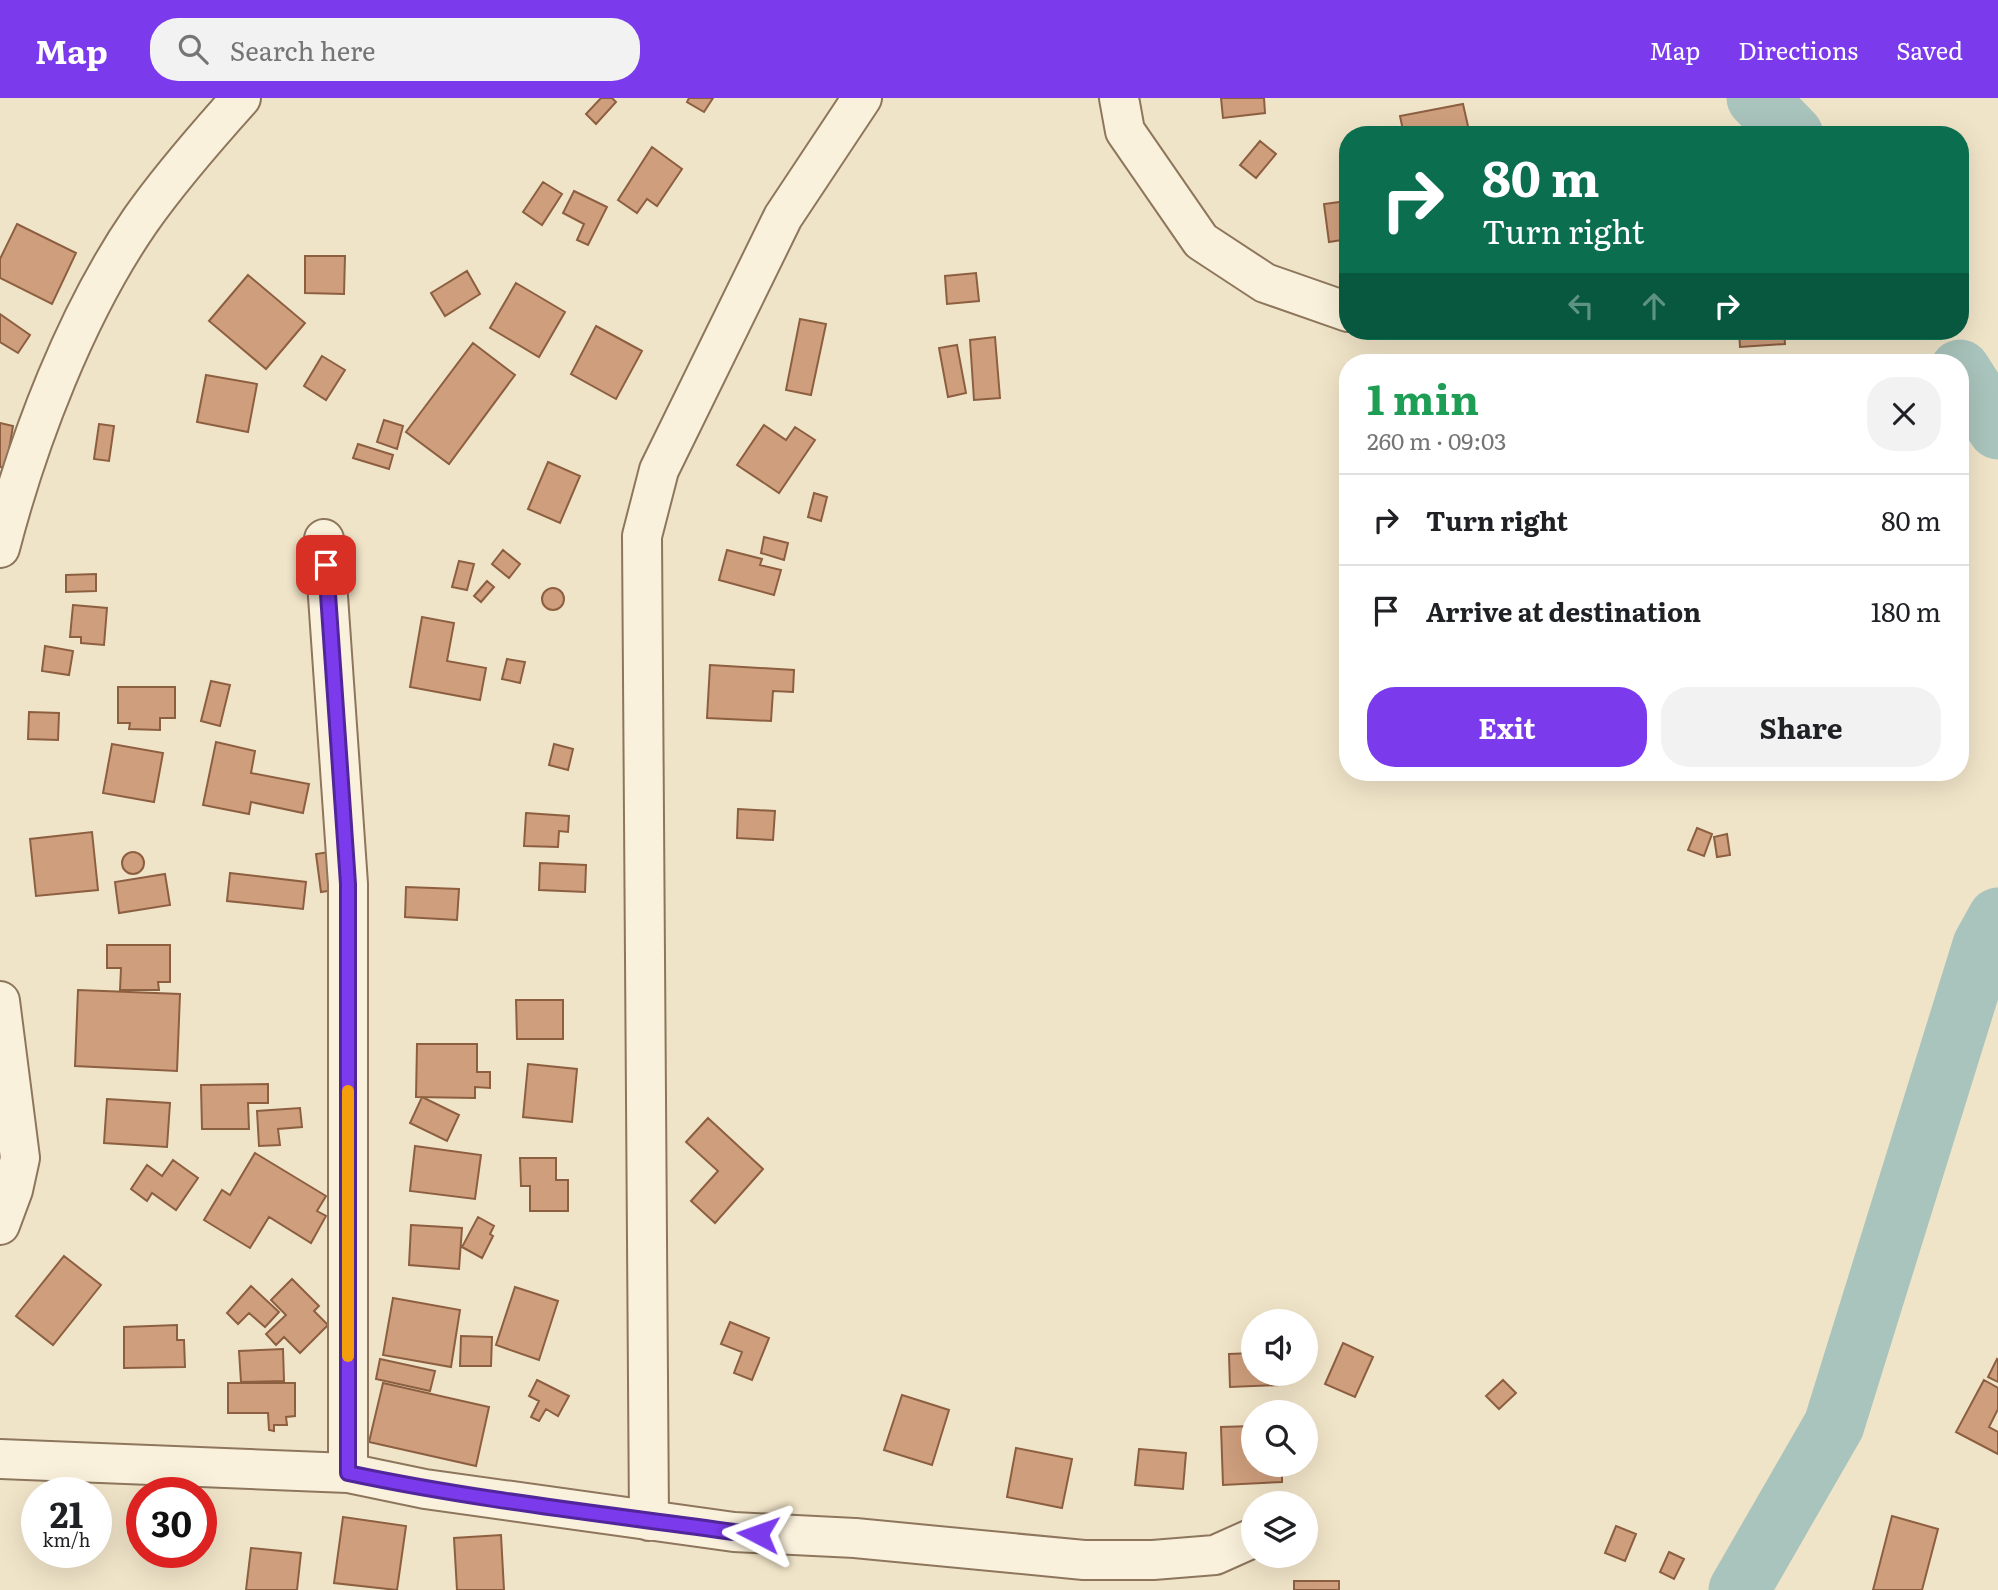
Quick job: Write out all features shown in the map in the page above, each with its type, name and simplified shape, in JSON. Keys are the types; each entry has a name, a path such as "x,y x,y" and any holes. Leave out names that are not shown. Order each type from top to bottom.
{"street":[{"path":"0,548 12,500 87,310 140,222 203,141 241,98"},
{"path":"649,1521 642,537 659,470 783,217 862,98"},
{"path":"1119,98 1125,131 1200,241 1265,283 1339,309"},
{"path":"324,539 348,884 348,1473"},
{"path":"0,1001 20,1158 13,1190 0,1225"},
{"path":"0,1459 348,1473 425,1489 734,1532 855,1538 1084,1560 1153,1560 1215,1555 1241,1543"}],"building":[{"path":"601,98 612,98 616,102 596,124 586,114"},
{"path":"689,98 713,98 704,112 687,102"},
{"path":"1221,98 1264,98 1265,113 1223,118"},
{"path":"1463,104 1468,126 1402,126 1400,116"},
{"path":"1260,141 1276,154 1256,178 1240,165"},
{"path":"652,147 682,169 657,206 647,199 637,213 618,200"},
{"path":"543,182 562,194 542,225 523,212"},
{"path":"574,191 607,207 588,245 577,240 584,224 563,213"},
{"path":"1339,202 1339,240 1329,242 1324,204"},
{"path":"17,224 76,253 52,304 0,278 0,259"},
{"path":"305,256 345,256 344,294 305,293"},
{"path":"467,271 480,294 445,316 431,293"},
{"path":"976,273 979,301 947,304 945,276"},
{"path":"248,275 305,323 266,369 209,321"},
{"path":"516,283 565,312 539,357 490,328"},
{"path":"0,314 30,335 18,353 0,342"},
{"path":"800,319 826,324 811,395 786,390"},
{"path":"596,326 642,351 616,399 571,374"},
{"path":"995,337 1000,398 974,400 970,340"},
{"path":"1740,340 1785,340 1785,344 1740,347"},
{"path":"473,343 515,375 449,464 406,432"},
{"path":"957,345 966,393 948,397 939,348"},
{"path":"322,356 345,370 326,400 304,386"},
{"path":"206,375 257,384 248,432 197,422"},
{"path":"384,420 403,426 397,449 377,442"},
{"path":"0,423 13,426 6,468 0,467"},
{"path":"99,424 114,426 109,461 94,459"},
{"path":"764,425 786,440 795,427 815,440 779,493 737,465"},
{"path":"358,444 393,455 389,469 353,458"},
{"path":"548,462 580,476 560,523 528,509"},
{"path":"814,493 827,497 821,521 808,517"},
{"path":"764,537 788,543 784,560 761,553"},
{"path":"503,550 520,564 509,578 492,564"},
{"path":"727,550 762,559 760,565 781,570 774,595 719,580"},
{"path":"459,561 474,564 467,590 452,587"},
{"path":"96,574 96,591 66,592 66,575"},
{"path":"487,581 494,587 481,602 474,596"},
{"path":"553,588 561,591 564,599 561,607 553,610 545,607 542,599 545,591"},
{"path":"73,605 107,608 104,645 81,643 81,637 70,637"},
{"path":"422,617 454,623 447,661 486,668 480,700 410,687"},
{"path":"45,646 73,651 69,675 42,671"},
{"path":"507,659 525,662 520,683 502,679"},
{"path":"710,665 794,670 793,692 773,691 771,721 707,718"},
{"path":"211,681 230,685 220,726 201,721"},
{"path":"118,687 175,687 175,718 160,718 160,730 129,729 130,723 118,723"},
{"path":"29,712 59,713 58,740 28,739"},
{"path":"216,742 255,751 251,773 309,784 303,813 251,802 249,814 203,805"},
{"path":"112,744 163,753 154,802 103,793"},
{"path":"554,744 573,749 568,770 549,765"},
{"path":"738,809 775,811 773,840 737,838"},
{"path":"526,813 569,816 568,832 559,831 558,847 524,846"},
{"path":"1697,828 1712,834 1704,856 1688,850"},
{"path":"92,832 98,890 36,896 30,839"},
{"path":"1727,834 1730,855 1717,857 1714,837"},
{"path":"336,851 341,889 321,892 316,854"},
{"path":"133,852 141,855 144,863 141,871 133,874 125,871 122,863 125,855"},
{"path":"540,863 586,865 585,892 539,890"},
{"path":"230,873 306,882 303,909 227,901"},
{"path":"165,874 170,905 119,913 115,882"},
{"path":"406,887 459,889 457,920 405,917"},
{"path":"107,945 170,945 170,982 158,982 159,990 120,990 121,968 107,968"},
{"path":"78,990 180,994 177,1071 75,1066"},
{"path":"516,1000 563,1000 563,1039 517,1039"},
{"path":"417,1044 477,1044 477,1072 490,1072 490,1088 475,1087 475,1098 416,1097"},
{"path":"528,1064 577,1069 572,1122 523,1117"},
{"path":"268,1084 268,1103 248,1103 249,1129 202,1129 201,1085"},
{"path":"422,1097 459,1115 447,1141 410,1123"},
{"path":"107,1099 170,1103 167,1147 104,1143"},
{"path":"300,1108 302,1127 278,1129 280,1145 259,1146 257,1111"},
{"path":"708,1118 763,1169 715,1223 691,1201 718,1171 686,1142"},
{"path":"415,1146 481,1155 475,1199 410,1191"},
{"path":"255,1153 326,1196 317,1211 326,1216 311,1243 269,1217 250,1248 204,1220 222,1190 230,1195"},
{"path":"520,1158 556,1158 556,1180 568,1180 568,1211 530,1211 530,1186 521,1186"},
{"path":"173,1160 198,1178 176,1210 152,1193 147,1201 131,1189 147,1165 162,1176"},
{"path":"478,1217 494,1226 490,1234 493,1236 482,1258 462,1247"},
{"path":"411,1225 462,1228 459,1269 409,1265"},
{"path":"64,1256 101,1285 53,1345 16,1316"},
{"path":"292,1279 319,1306 314,1311 328,1325 300,1353 284,1337 276,1345 266,1334 286,1315 271,1300"},
{"path":"251,1286 279,1312 265,1327 249,1313 238,1324 227,1313"},
{"path":"515,1287 558,1301 539,1360 496,1345"},
{"path":"393,1298 460,1310 451,1367 383,1355"},
{"path":"730,1322 769,1338 752,1380 734,1373 742,1352 721,1344"},
{"path":"177,1325 177,1340 184,1340 185,1367 124,1368 124,1327"},
{"path":"461,1336 492,1337 491,1366 460,1366"},
{"path":"1343,1343 1373,1357 1355,1397 1325,1384"},
{"path":"283,1349 284,1381 241,1382 239,1351"},
{"path":"1229,1354 1241,1354 1241,1386 1255,1386 1230,1387"},
{"path":"380,1359 435,1371 430,1391 376,1379"},
{"path":"1998,1360 1998,1382 1988,1377"},
{"path":"537,1380 569,1396 558,1416 546,1409 539,1421 531,1417 539,1401 529,1396"},
{"path":"1503,1380 1516,1393 1499,1409 1486,1396"},
{"path":"1984,1380 1998,1388 1998,1409 1989,1427 1998,1432 1998,1454 1956,1432"},
{"path":"228,1383 295,1383 295,1416 286,1417 287,1425 274,1425 274,1431 269,1430 268,1413 228,1413"},
{"path":"383,1383 489,1407 476,1466 369,1442"},
{"path":"902,1395 949,1410 932,1465 884,1450"},
{"path":"1241,1426 1241,1477 1282,1477 1282,1482 1223,1485 1221,1427"},
{"path":"1016,1448 1072,1459 1062,1508 1007,1497"},
{"path":"1139,1449 1186,1453 1183,1489 1135,1485"},
{"path":"1892,1516 1938,1529 1922,1590 1873,1590"},
{"path":"343,1517 406,1526 397,1590 334,1583"},
{"path":"1616,1526 1636,1534 1625,1561 1605,1553"},
{"path":"501,1535 504,1590 457,1590 454,1538"},
{"path":"251,1548 301,1553 297,1590 246,1590"},
{"path":"1669,1552 1684,1559 1674,1579 1660,1572"},
{"path":"1294,1581 1339,1581 1339,1590 1294,1590"}],"waterway":[{"path":"1757,98 1784,126"},
{"path":"1969,384 1998,429"},
{"path":"1739,1590 1834,1425 1983,945 1998,918"}],"slow traffic":[{"path":"348,1091 348,1356"}],"route":[{"path":"326,565 348,884 348,1473 500,1501 758,1534"}]}
